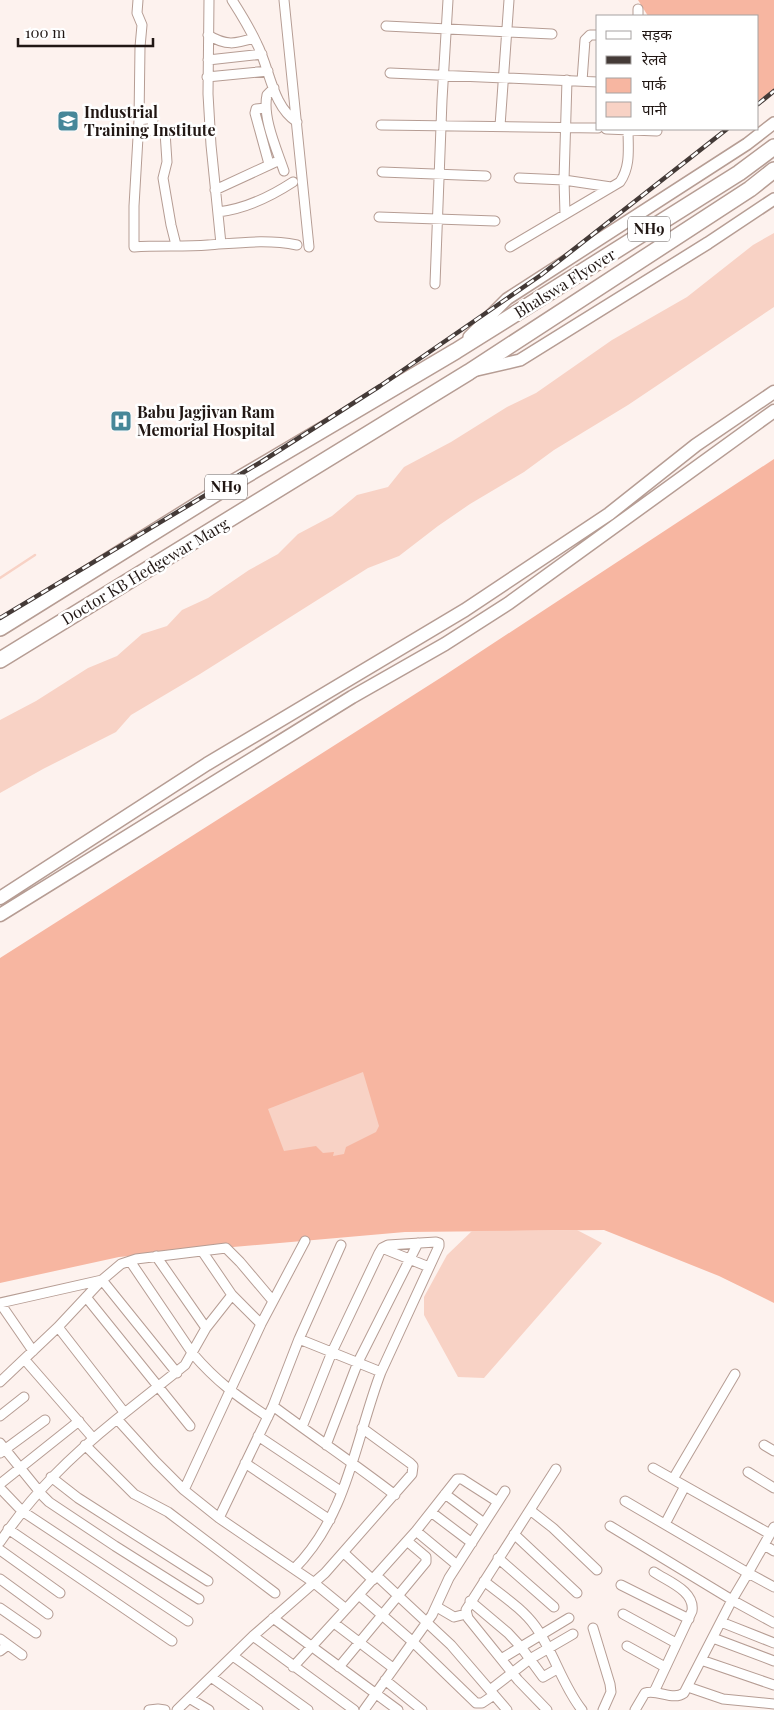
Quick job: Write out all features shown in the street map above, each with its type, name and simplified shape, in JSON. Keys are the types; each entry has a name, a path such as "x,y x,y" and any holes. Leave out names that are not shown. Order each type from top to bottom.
{"highway":[{"name":"Bhalswa Flyover","path":"456,351 739,173 774,147"},
{"name":"Bhalswa Flyover","path":"469,372 742,194 774,170"},
{"name":"Doctor KB Hedgewar Marg","path":"0,628 236,481 456,351"},
{"name":"Doctor KB Hedgewar Marg","path":"0,660 469,372"}],"main road":[{"path":"0,898 207,764 465,610 609,514 711,435 774,392"},
{"path":"0,915 352,697 445,644 509,603 774,411"},
{"path":"711,435 721,448"}],"street":[{"path":"138,0 137,13 142,25 134,247 204,246 267,241 297,245"},
{"path":"209,0 207,77 210,145 221,244"},
{"path":"232,0 262,54 285,112 296,122"},
{"path":"284,0 309,247"},
{"path":"435,284 448,0"},
{"path":"500,126 508,0"},
{"path":"386,26 552,34"},
{"path":"208,35 216,40 232,44 254,38"},
{"path":"582,81 585,40 590,35 596,35"},
{"path":"208,60 262,54"},
{"path":"207,77 268,71"},
{"path":"390,73 596,82"},
{"path":"565,214 564,180 567,80"},
{"path":"274,88 267,96 266,108 284,170"},
{"path":"266,108 258,108 255,113 269,164"},
{"path":"139,120 152,118 152,131"},
{"path":"456,351 507,299 748,144 774,123"},
{"path":"381,125 596,128"},
{"path":"510,246 620,182 625,175 628,164 628,130"},
{"path":"642,130 657,131"},
{"path":"165,132 168,162 163,178 176,245"},
{"path":"215,190 280,160"},
{"path":"382,172 486,176"},
{"path":"519,178 564,180 611,187"},
{"path":"218,212 241,208 272,195 293,182"},
{"path":"469,372 520,360 708,243 774,199"},
{"path":"379,217 495,221"},
{"path":"184,1490 261,1324 305,1241"},
{"path":"326,1445 358,1362 418,1243"},
{"path":"296,1570 318,1542 330,1520 353,1462 362,1428 381,1372 439,1246 438,1243 388,1245 382,1248 332,1352 302,1427"},
{"path":"219,1518 273,1406 299,1339 340,1245"},
{"path":"2,1378 25,1360 102,1280 121,1264 130,1261 156,1256 223,1248 229,1249 273,1301"},
{"path":"382,1248 429,1267"},
{"path":"202,1251 232,1295 261,1324"},
{"path":"156,1256 206,1328"},
{"path":"130,1261 193,1354 230,1392 268,1417"},
{"path":"33,1351 0,1303 102,1280"},
{"path":"102,1280 176,1373"},
{"path":"0,1542 22,1511 51,1477 120,1415 185,1365 193,1354 206,1328 232,1295"},
{"path":"86,1297 190,1426"},
{"path":"58,1327 120,1415 156,1462 184,1490 219,1518 296,1570 346,1610"},
{"path":"299,1339 381,1372"},
{"path":"25,1360 93,1438"},
{"path":"672,1479 735,1374"},
{"path":"0,1416 24,1397"},
{"path":"273,1406 326,1445 353,1462 395,1495"},
{"path":"45,1420 2,1449 49,1502 199,1600"},
{"path":"0,1484 79,1422"},
{"path":"177,1710 273,1618 309,1580 325,1573 412,1474 413,1466 362,1428"},
{"path":"258,1436 342,1492"},
{"path":"85,1445 134,1494 168,1512 275,1593"},
{"path":"764,1445 774,1451"},
{"path":"245,1463 330,1520"},
{"path":"635,1710 645,1693 654,1692 681,1696 688,1687 732,1600 772,1530 654,1468"},
{"path":"547,1710 501,1660 466,1614 466,1610 556,1469"},
{"path":"748,1472 774,1488"},
{"path":"51,1477 78,1498 208,1581"},
{"path":"293,1667 408,1541 459,1478 498,1502"},
{"path":"665,1524 686,1486"},
{"path":"0,1488 22,1511 188,1621"},
{"path":"364,1710 427,1623 437,1607 443,1589 505,1491"},
{"path":"445,1494 484,1523"},
{"path":"624,1501 774,1587"},
{"path":"530,1510 553,1528 597,1570"},
{"path":"431,1512 472,1543"},
{"path":"610,1526 732,1600 774,1623"},
{"path":"8,1530 172,1641"},
{"path":"416,1531 458,1565"},
{"path":"514,1534 577,1592"},
{"path":"339,1667 426,1559 408,1541"},
{"path":"764,1545 774,1551"},
{"path":"0,1550 60,1594"},
{"path":"344,1553 398,1596 451,1645 506,1710"},
{"path":"498,1558 554,1607"},
{"path":"654,1572 691,1597 693,1604 689,1619 654,1692"},
{"path":"0,1579 48,1614"},
{"path":"484,1580 528,1618 541,1635 557,1669 582,1710"},
{"path":"621,1585 689,1619"},
{"path":"359,1595 413,1642 476,1703 482,1703 511,1672 547,1648 573,1634"},
{"path":"470,1601 508,1633 530,1659 542,1677 557,1669"},
{"path":"437,1607 454,1617 466,1614"},
{"path":"0,1608 36,1633"},
{"path":"623,1614 676,1643"},
{"path":"273,1618 311,1648 398,1710"},
{"path":"501,1660 569,1618"},
{"path":"721,1622 774,1643"},
{"path":"334,1623 393,1668"},
{"path":"593,1628 611,1692 603,1710"},
{"path":"253,1636 354,1710"},
{"path":"713,1638 774,1661"},
{"path":"0,1639 22,1655"},
{"path":"0,1651 8,1645"},
{"path":"627,1646 665,1667"},
{"path":"233,1656 308,1710"},
{"path":"702,1660 774,1684"},
{"path":"211,1676 258,1710"},
{"path":"385,1680 422,1710"},
{"path":"688,1687 723,1699 774,1704"},
{"path":"189,1698 209,1710"},
{"path":"149,1710 164,1710"}],"green space":[{"path":"638,0 774,0 774,89 759,100 759,15 647,15"},
{"path":"774,459 774,1303 719,1276 604,1230 405,1232 119,1257 0,1283 0,958 445,675"}],"water":[{"path":"774,233 774,307 628,405 554,450 524,472 470,504 399,556 368,568 200,674 131,715 116,732 0,793 0,720 36,701 88,668 117,656 142,634 167,626 182,610 208,598 249,570 278,554 298,534 332,516 357,495 388,487 404,467 451,442 507,407 536,393 612,340 687,297 753,245"},
{"path":"363,1072 379,1126 376,1132 346,1147 344,1154 333,1156 334,1152 323,1153 316,1146 284,1151 268,1109"},
{"path":"577,1230 602,1243 484,1378 458,1377 424,1315 424,1297 447,1255 472,1231"}],"waterway":[{"path":"0,578 35,555"}],"railway":[{"path":"759,103 774,91"},
{"path":"0,618 261,462 380,386 541,275 726,130"}],"place":[{"name":"Industrial Training Institute","path":"68,121"},
{"name":"Babu Jagjivan Ram Memorial Hospital","path":"121,421"}]}
